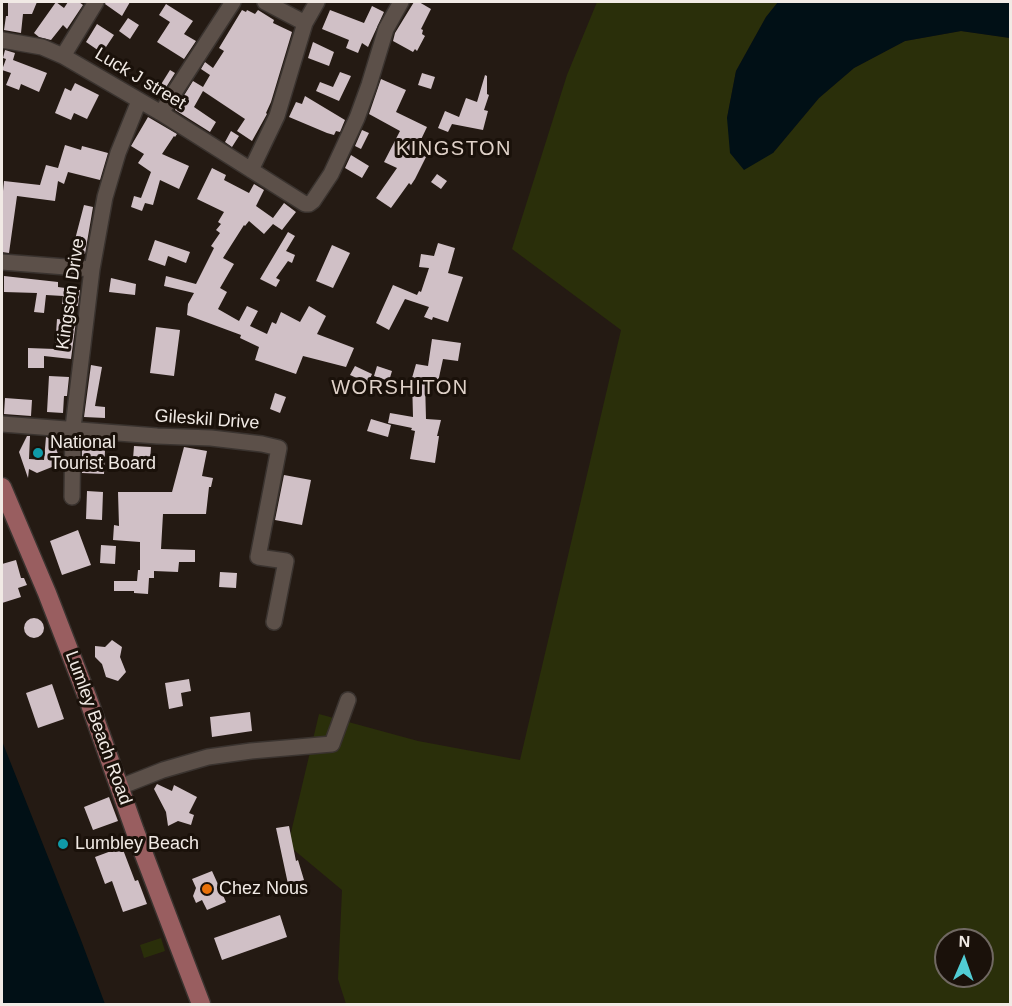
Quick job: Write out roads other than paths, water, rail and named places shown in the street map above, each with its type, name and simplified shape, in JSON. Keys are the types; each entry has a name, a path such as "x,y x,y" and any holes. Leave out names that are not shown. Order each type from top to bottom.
{"main road":[{"name":"Lumley Beach Road","path":"2,487 51,603 201,1005"}],"street":[{"path":"63,56 96,2"},
{"path":"161,113 233,2"},
{"path":"265,2 305,23"},
{"path":"251,170 277,116 305,23 317,2"},
{"name":"Luck J street","path":"2,40 42,46 63,56 161,113 305,204 313,201 331,174 357,118 386,29 401,2"},
{"name":"Kingson Drive","path":"72,497 73,428 92,269 105,197 118,153 139,101"},
{"path":"2,262 92,269"},
{"name":"Gileskil Drive","path":"2,424 211,438 279,448 258,557 286,561 274,621"},
{"path":"120,787 163,770 208,757 332,744 348,700"}],"place":[{"name":"National Tourist Board","path":"38,453"},
{"name":"Lumbley Beach","path":"63,844"},
{"name":"Chez Nous","path":"207,889"}],"district":[{"name":"KINGSTON","path":"454,149"},
{"name":"WORSHITON","path":"400,388"}]}
